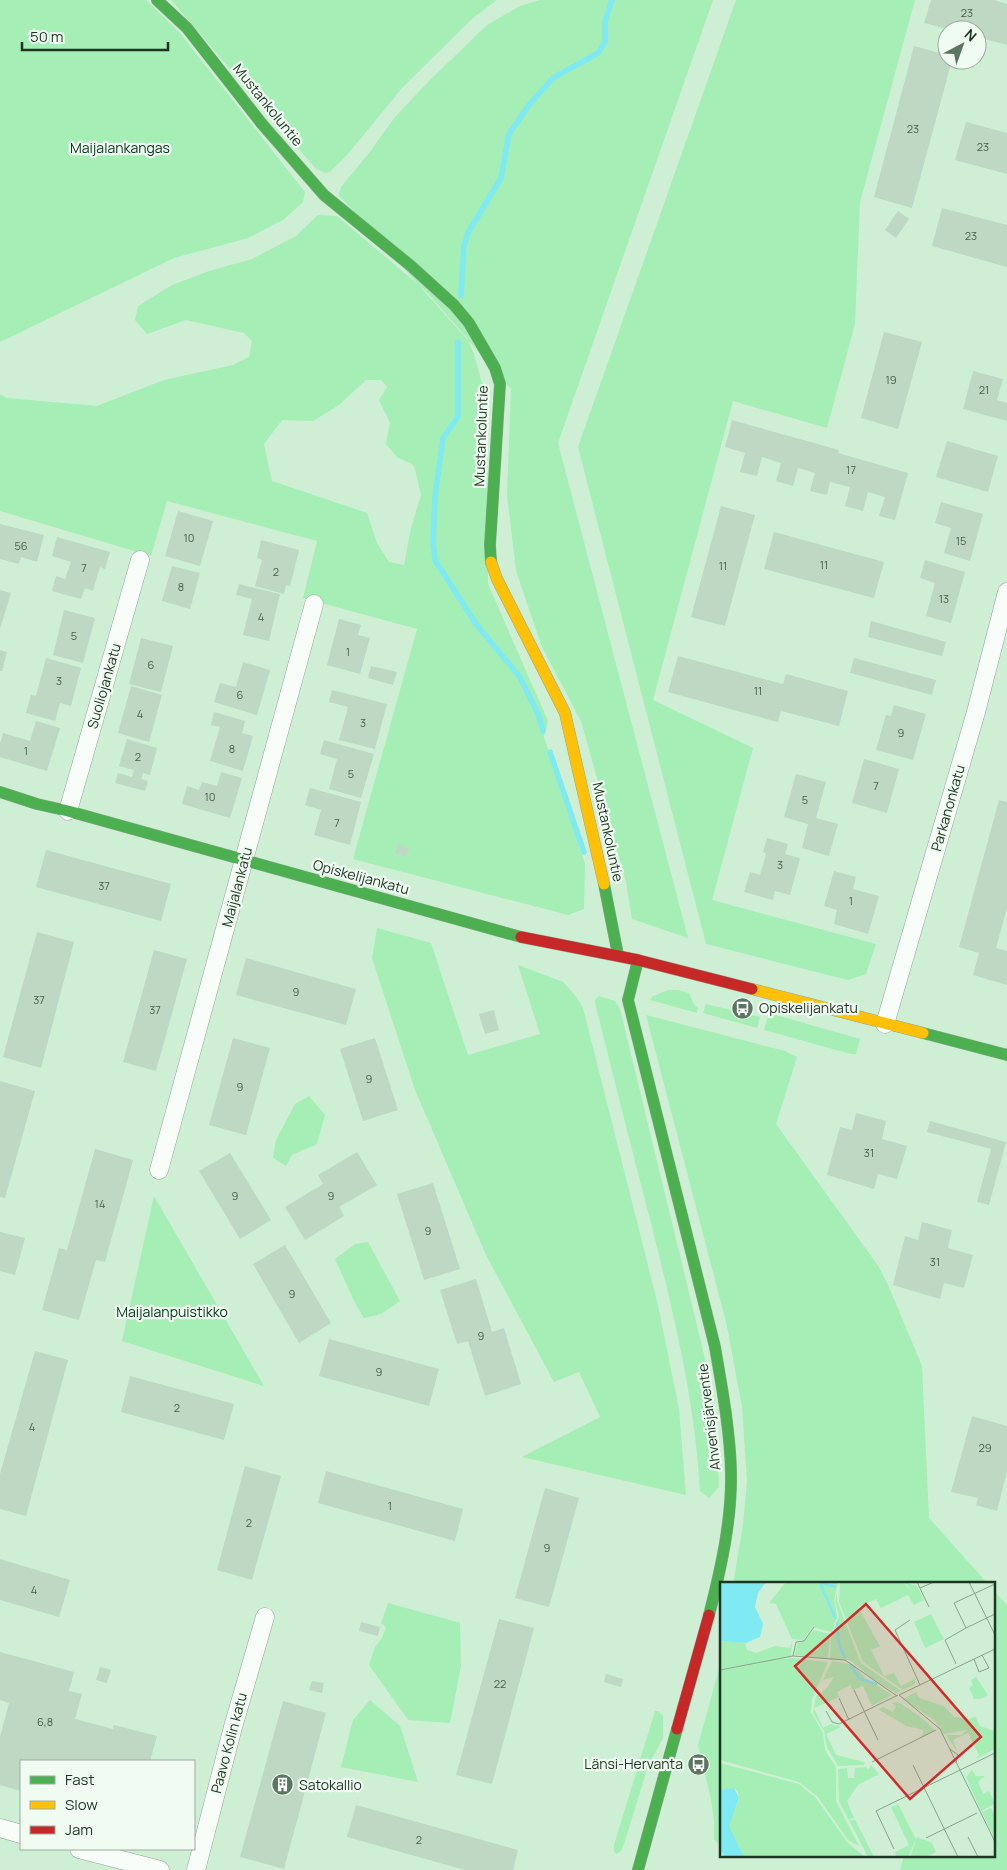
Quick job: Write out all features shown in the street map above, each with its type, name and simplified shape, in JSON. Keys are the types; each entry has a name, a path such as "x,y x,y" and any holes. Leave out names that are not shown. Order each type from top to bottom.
{"street":[{"name":"Mustankoluntie","path":"157,0 191,32 262,124 324,195 454,304 469,323 495,368 500,384 490,545 491,562 497,579 565,713 614,928 618,955"},
{"name":"Suoliojankatu","path":"68,811 140,560"},
{"name":"Parkanonkatu","path":"885,1024 973,721 1007,592"},
{"name":"Maijalankatu","path":"158,1170 314,604"},
{"name":"Opiskelijankatu","path":"0,792 36,804 68,811 517,936 618,955 1007,1055"},
{"name":"Ahvenisjärventie","path":"638,960 628,1000 715,1347 724,1405 731,1472 728,1521 715,1591 638,1870"},
{"name":"Paavo Kolin katu","path":"196,1870 240,1702 266,1617"},
{"path":"0,1828 20,1834"},
{"path":"83,1850 160,1870"}],"green space":[{"name":"Maijalankangas","path":"0,0 146,0 179,32 305,192 303,202 283,220 248,238 174,258 0,342"},
{"path":"171,0 497,0 473,18 403,87 347,155 330,172 325,173 316,169"},
{"path":"540,0 713,0 558,443 688,938 632,919 626,882 581,721 542,647 516,571 507,495 511,389 339,195 341,187 395,117 427,83 487,25 520,6"},
{"path":"736,0 915,0 860,202 855,324 827,428 733,401 653,700 753,748 712,900 876,944 866,974 848,980 706,944 578,447"},
{"path":"318,215 337,216 426,291 467,338 474,354 487,401 488,584 548,721 544,737 585,864 584,909 568,915 353,859 417,629 303,598 317,541 167,501 151,556 0,511 0,394 7,398 97,406 164,380 233,365 249,357 252,341 244,333 186,320 147,334 135,320 138,306 172,285 209,271 252,259 296,236","holes":["366,380 381,380 387,387 379,400 390,423 386,444 397,457 414,465 421,495 411,528 404,565 389,562 377,543 367,513 272,481 264,444 282,420 313,421 339,405"]},
{"path":"377,928 431,943 468,1055 540,1034 518,965 563,982 575,995 583,1008 658,1305 679,1409 686,1495 522,1457 600,1417 579,1372 554,1382 486,1255 415,1090 372,958"},
{"path":"668,990 689,993 698,1008 697,1013 650,1000 653,996"},
{"path":"599,996 615,1001 620,1009 709,1375 716,1425 719,1487 709,1498 700,1491 693,1423 682,1356 659,1256 596,1007 595,1000"},
{"path":"706,1004 760,1017 757,1028 703,1013"},
{"path":"769,1013 860,1039 856,1054 764,1030"},
{"path":"646,1015 785,1051 797,1057 776,1124 879,1267 889,1287 922,1366 929,1518 986,1582 733,1582 743,1525 747,1481 742,1407 727,1326"},
{"path":"309,1096 325,1115 317,1144 292,1155 286,1166 273,1158 276,1140 295,1104"},
{"name":"Maijalanpuistikko","path":"154,1196 264,1386 122,1341"},
{"path":"368,1242 400,1301 381,1314 364,1318 335,1259 355,1244"},
{"path":"994,1591 1007,1605 1007,1870 900,1870 903,1858 994,1858"},
{"path":"388,1603 460,1623 461,1666 450,1723 408,1720 369,1665 375,1647 382,1638 386,1627 381,1623"},
{"path":"720,1666 720,1837 718,1844 714,1839 711,1799 698,1745"},
{"path":"370,1700 400,1726 418,1782 341,1767 353,1720"},
{"path":"655,1711 659,1711 663,1716 663,1738 648,1766 621,1851 616,1854 614,1845"}],"building":[{"path":"931,0 994,0 1007,4 1007,45 987,40 987,20 937,20 937,26 924,23"},
{"path":"914,46 937,52 937,70 949,70 912,208 874,197"},
{"path":"966,122 1007,133 1007,174 955,160"},
{"path":"942,208 1007,225 1007,267 932,246"},
{"path":"898,211 909,219 896,238 885,230"},
{"path":"884,332 922,342 898,429 861,418"},
{"path":"973,371 1003,379 997,400 1007,403 1007,421 963,409"},
{"path":"732,420 839,450 838,453 908,473 895,520 879,516 885,497 868,492 863,511 845,506 850,487 830,482 827,495 810,491 815,473 798,468 793,486 776,481 781,463 762,457 757,476 740,472 745,453 725,447"},
{"path":"947,441 998,456 988,492 936,477"},
{"path":"941,502 983,514 970,561 944,553 951,528 935,523"},
{"path":"721,506 755,515 725,626 691,617"},
{"path":"178,511 213,521 200,566 165,556"},
{"path":"0,524 44,535 37,562 21,557 19,564 0,559"},
{"path":"774,532 884,562 874,598 764,569"},
{"path":"57,537 110,552 105,569 100,567 93,591 85,588 81,599 52,591 56,576 65,579 71,562 52,556"},
{"path":"261,540 299,550 290,586 286,585 284,594 255,586 262,560 257,558"},
{"path":"925,560 965,572 951,623 926,616 935,583 920,578"},
{"path":"172,566 200,573 190,609 162,601"},
{"path":"239,584 280,594 269,641 243,635 252,599 236,595"},
{"path":"0,590 11,593 0,629"},
{"path":"64,610 95,618 83,663 53,655"},
{"path":"339,619 361,625 358,635 370,638 360,674 327,665"},
{"path":"871,621 946,642 942,656 868,637"},
{"path":"141,638 173,646 161,692 129,684"},
{"path":"0,650 7,652 2,671 0,671"},
{"path":"678,656 783,684 786,674 848,691 839,726 781,711 778,722 668,692"},
{"path":"46,658 81,668 71,706 60,703 55,721 26,713 31,695 36,696"},
{"path":"854,658 936,680 932,695 850,673"},
{"path":"243,662 270,670 257,715 214,702 220,683 236,687"},
{"path":"371,666 397,672 393,685 368,678"},
{"path":"131,686 162,695 149,742 118,733"},
{"path":"332,690 387,704 375,749 339,740 348,707 329,702"},
{"path":"894,705 926,714 913,760 876,750 886,715 891,716"},
{"path":"214,712 245,721 242,733 253,736 243,771 210,761 220,727 211,725"},
{"path":"36,721 60,728 47,771 0,757 0,744 3,733 30,741"},
{"path":"127,739 157,748 150,775 143,773 141,779 148,781 145,791 115,783 118,773 132,777 134,770 119,766"},
{"path":"324,740 374,754 361,798 329,789 337,759 320,754"},
{"path":"864,759 899,769 887,813 852,803"},
{"path":"221,772 242,778 230,818 182,804 187,786 199,790 202,782 217,786"},
{"path":"796,774 826,782 816,818 838,824 829,856 802,848 808,824 784,817"},
{"path":"310,788 361,802 350,845 314,835 321,810 305,805"},
{"path":"999,800 1007,802 1007,908 996,948 1007,951 1007,985 973,975 979,953 959,947"},
{"path":"767,838 788,844 785,854 800,858 790,895 775,891 773,900 744,892 750,872 760,875 766,854 763,852"},
{"path":"398,844 409,848 406,857 395,853"},
{"path":"46,850 171,884 161,921 36,887"},
{"path":"834,871 856,877 853,889 879,896 868,934 834,924 837,910 824,906"},
{"path":"37,932 74,942 41,1068 3,1057"},
{"path":"154,950 187,959 156,1071 123,1062"},
{"path":"246,958 356,989 346,1025 236,995"},
{"path":"494,1010 499,1030 485,1034 479,1014"},
{"path":"233,1038 270,1048 246,1135 209,1125"},
{"path":"375,1038 398,1110 363,1121 340,1049"},
{"path":"0,1081 35,1091 5,1198 0,1197"},
{"path":"856,1113 886,1121 882,1139 907,1146 897,1179 878,1174 874,1189 827,1175 840,1127 852,1130"},
{"path":"930,1121 1006,1142 989,1205 977,1202 991,1149 927,1132"},
{"path":"95,1149 133,1160 105,1262 96,1260 79,1320 42,1310 59,1248 67,1250"},
{"path":"357,1152 377,1185 339,1207 344,1216 305,1240 285,1207 323,1184 318,1175"},
{"path":"230,1153 271,1220 240,1239 199,1171"},
{"path":"433,1183 460,1269 424,1280 397,1194"},
{"path":"922,1222 952,1230 948,1248 973,1255 964,1288 944,1283 940,1299 893,1285 905,1236 918,1240"},
{"path":"0,1232 25,1238 15,1275 0,1271"},
{"path":"285,1245 331,1323 299,1343 253,1264"},
{"path":"476,1279 492,1332 504,1328 521,1384 485,1396 468,1341 457,1344 440,1290"},
{"path":"329,1339 439,1369 429,1406 319,1376"},
{"path":"35,1351 68,1360 26,1516 0,1509 0,1474"},
{"path":"130,1376 234,1404 224,1440 121,1412"},
{"path":"972,1416 1007,1426 1007,1471 997,1511 976,1505 978,1498 951,1492"},
{"path":"245,1466 281,1476 252,1580 217,1570"},
{"path":"326,1471 463,1509 455,1541 318,1503"},
{"path":"545,1488 579,1498 549,1607 515,1598"},
{"path":"0,1559 70,1580 59,1617 0,1600"},
{"path":"499,1619 534,1628 492,1784 456,1775"},
{"path":"361,1622 380,1627 378,1636 359,1631"},
{"path":"0,1652 74,1672 69,1691 82,1694 75,1719 113,1729 114,1725 157,1736 150,1760 20,1760 20,1791 0,1785 0,1737 9,1703 0,1700"},
{"path":"100,1667 111,1670 107,1683 96,1680"},
{"path":"606,1674 623,1679 621,1687 604,1682"},
{"path":"312,1681 324,1683 322,1693 309,1690"},
{"name":"Satokallio","path":"283,1701 326,1713 284,1869 240,1857"},
{"path":"356,1805 518,1850 513,1870 465,1870 347,1837"}],"waterway":[{"path":"461,296 464,245 469,231 501,178 509,134 529,105 553,78 598,53 605,42 605,21 612,0"},
{"path":"458,342 458,417 443,438 435,497 433,540 435,560 476,624 520,677 539,716 543,731"},
{"path":"550,752 584,852"}],"traffic: fast":[{"path":"157,0 187,28 262,124 324,195 411,266 454,305 469,323 495,368 500,384 490,545 491,562"},
{"path":"0,792 37,804 521,937"},
{"path":"604,884 618,955"},
{"path":"638,960 628,1000 715,1347 729,1441 731,1490 728,1526 709,1615"},
{"path":"923,1033 1007,1055"},
{"path":"638,1870 677,1729"}],"traffic: slow":[{"path":"491,562 497,579 565,713 604,884"},
{"path":"752,989 923,1033"}],"traffic: jam":[{"path":"521,937 638,960 752,989"},
{"path":"677,1729 709,1615"}],"place":[{"name":"Opiskelijankatu","path":"743,1008"},
{"name":"Länsi-Hervanta","path":"699,1764"},
{"name":"Satokallio","path":"283,1785"}]}
